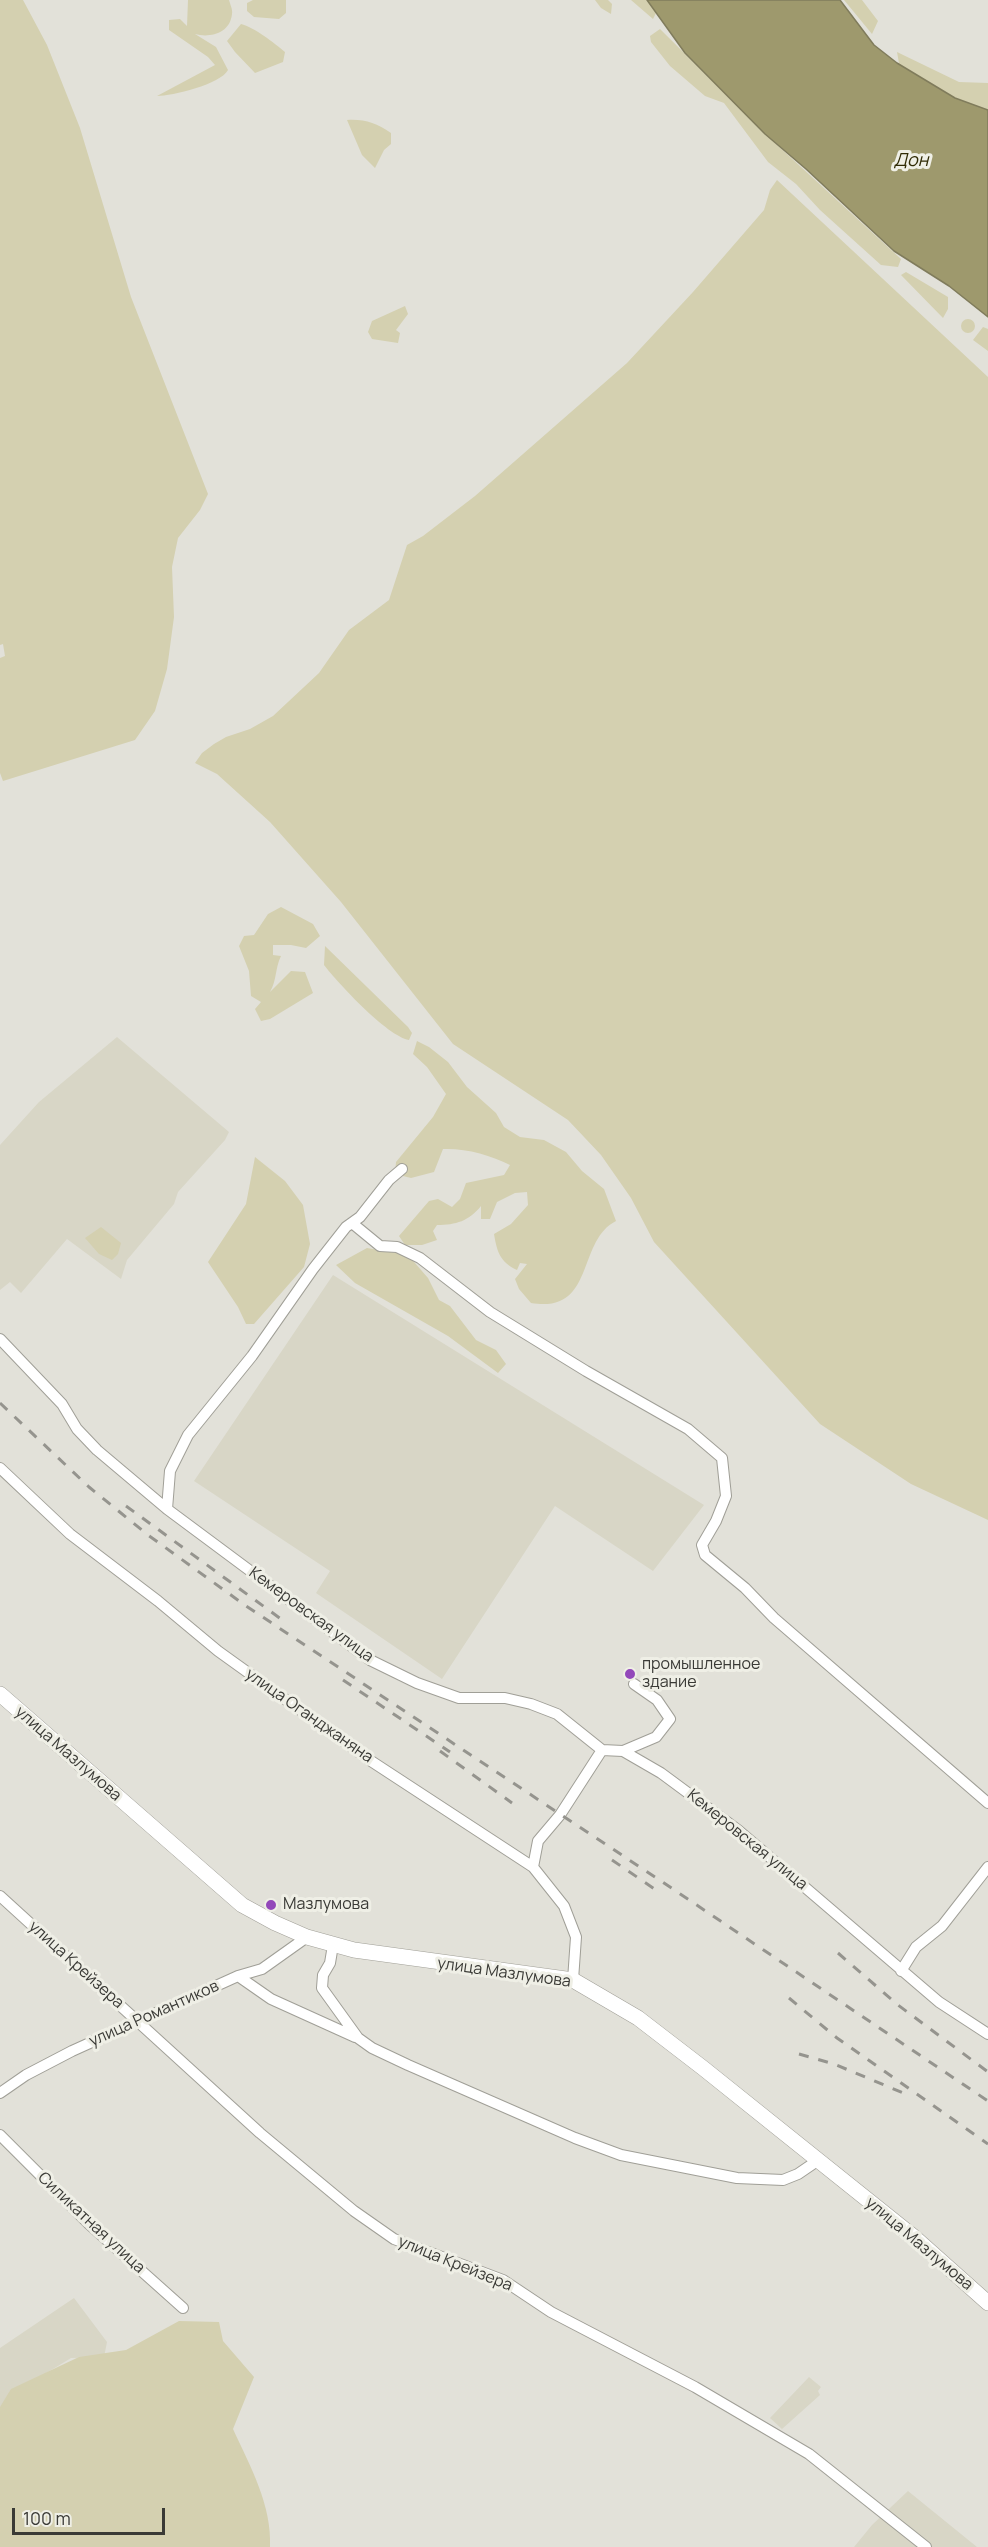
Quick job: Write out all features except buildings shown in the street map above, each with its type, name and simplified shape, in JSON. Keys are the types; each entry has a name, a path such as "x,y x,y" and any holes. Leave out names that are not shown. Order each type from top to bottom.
{"street":[{"path":"167,1509 170,1471 188,1435 252,1356 313,1269 352,1223 360,1217 389,1180 402,1169"},
{"path":"352,1223 380,1246 397,1247 420,1258 490,1312 586,1371 688,1429 722,1458 726,1496 716,1521 702,1545 705,1555 745,1588 774,1618 988,1803"},
{"name":"Кемеровская улица","path":"0,1339 54,1396 77,1429 97,1450 167,1509 370,1660 417,1683 459,1698 505,1698 531,1704 557,1714 602,1750 623,1751 661,1773 738,1830 939,2002 988,2034"},
{"name":"улица Оганджаняна","path":"0,1468 70,1534 158,1601 218,1651 371,1761 533,1867 564,1906 576,1937 573,1980"},
{"path":"623,1751 656,1737 670,1719 657,1700 634,1684"},
{"name":"улица Мазлумова","path":"0,1694 242,1905 275,1923 333,1945 422,1961 573,1980 638,2018 914,2237 988,2303"},
{"path":"533,1867 538,1841 558,1818 602,1750"},
{"path":"901,1971 916,1947 942,1926 988,1868"},
{"name":"улица Крейзера","path":"0,1896 260,2133 354,2211 394,2239 503,2280 551,2312 695,2387 809,2454 926,2547"},
{"name":"улица Романтиков","path":"0,2093 26,2075 72,2051 238,1976 262,1969 307,1937"},
{"path":"333,1945 330,1963 323,1976 322,1988 358,2038"},
{"path":"238,1976 272,1999 358,2038 372,2048 575,2138 621,2155 709,2174 783,2180 798,2174 817,2161"},
{"name":"Силикатная улица","path":"0,2135 89,2223 183,2308"}],"shaded area":[{"path":"0,0 23,0 47,45 80,128 131,297 208,494 200,510 178,538 172,567 174,617 167,669 155,711 135,740 3,781 0,773 0,658 5,656 3,644 0,645"},
{"path":"188,0 229,0 232,12 230,21 223,30 212,35 195,34 216,47 228,70 224,75 206,84 173,94 157,96 215,65 208,57 169,30 169,20 180,19 187,26"},
{"path":"253,0 286,0 286,13 279,19 254,17 247,11 247,3"},
{"path":"595,0 608,0 612,4 611,14 601,8"},
{"path":"631,0 651,0 658,9 653,19"},
{"path":"844,0 862,0 878,21 872,34"},
{"path":"241,24 258,32 285,52 283,62 255,73 227,41"},
{"path":"660,29 776,144 901,259 898,267 881,265 820,210 796,184 768,162 724,103 705,96 670,66 651,42 650,36"},
{"path":"897,52 959,82 988,83 988,116 970,110 900,69"},
{"path":"347,120 370,122 391,133 391,144 384,150 375,168 362,155"},
{"path":"777,180 988,377 988,1520 911,1484 820,1424 654,1242 631,1198 601,1155 568,1120 453,1044 341,902 270,822 217,774 195,763 202,753 214,744 226,737 250,729 273,716 319,673 349,630 389,600 407,545 423,536 475,496 627,363 693,292 764,210 770,190"},
{"path":"906,272 948,297 948,309 943,318 901,275"},
{"path":"405,306 408,314 396,330 400,333 398,343 372,339 368,332 372,321"},
{"path":"965,319 971,319 975,326 971,333 965,333 961,329 961,323"},
{"path":"983,327 988,329 988,351 973,340"},
{"path":"281,907 313,924 320,936 306,948 273,945 273,955 281,956 270,992 291,971 305,972 313,993 270,1019 261,1021 255,1009 261,1002 251,996 249,971 239,946 244,936 254,935 268,914"},
{"path":"325,946 408,1027 412,1033 409,1040 388,1029 340,984 324,965"},
{"path":"117,1037 229,1132 225,1140 178,1192 174,1204 127,1260 121,1279 67,1239 21,1293 10,1282 0,1290 0,1145 39,1102"},
{"path":"417,1041 448,1062 467,1087 496,1113 504,1127 520,1137 544,1140 566,1152 582,1171 604,1189 616,1221 604,1231 595,1244 583,1274 576,1287 566,1298 552,1303 531,1303 519,1289 515,1279 527,1264 520,1263 517,1270 503,1260 498,1251 494,1234 511,1224 528,1205 527,1192 515,1193 497,1202 490,1219 481,1219 481,1206 462,1221 437,1225 433,1231 437,1240 422,1245 405,1245 399,1236 429,1201 438,1199 452,1207 460,1199 466,1183 504,1175 510,1165 478,1153 443,1149 434,1172 411,1178 395,1174 396,1162 433,1117 446,1094 427,1067 413,1054"},
{"path":"255,1157 285,1181 303,1205 310,1244 304,1267 254,1324 246,1324 238,1307 208,1262 246,1204"},
{"path":"101,1227 121,1243 118,1254 112,1260 99,1254 85,1238"},
{"path":"367,1248 408,1255 428,1278 439,1300 450,1306 476,1340 496,1350 506,1364 498,1373 448,1336 355,1283 336,1265"},
{"path":"333,1275 704,1505 653,1571 555,1506 442,1679 316,1593 330,1571 194,1481"},
{"path":"74,2298 107,2342 104,2357 71,2358 35,2380 0,2411 0,2348"},
{"path":"179,2321 219,2322 223,2341 254,2377 233,2429 264,2501 270,2531 270,2547 0,2547 0,2407 11,2389 79,2357 126,2350"},
{"path":"809,2377 821,2387 818,2391 820,2395 782,2429 770,2418"},
{"path":"908,2491 977,2547 854,2547 872,2525"}],"water":[{"name":"Дон","path":"647,0 840,0 874,45 897,63 955,98 988,110 988,317 949,286 894,251 765,134 685,53"}],"railway":[{"path":"0,1403 89,1487 148,1535 246,1606 988,2101"},
{"path":"126,1506 281,1619"},
{"path":"343,1680 450,1752"},
{"path":"440,1751 512,1803"},
{"path":"612,1860 659,1892"},
{"path":"838,1953 898,2005 988,2072"},
{"path":"789,1998 837,2038 988,2144"},
{"path":"799,2054 834,2064 908,2095"}],"place":[{"name":"промышленное здание","path":"630,1674"},
{"name":"Мазлумова","path":"271,1905"}]}
